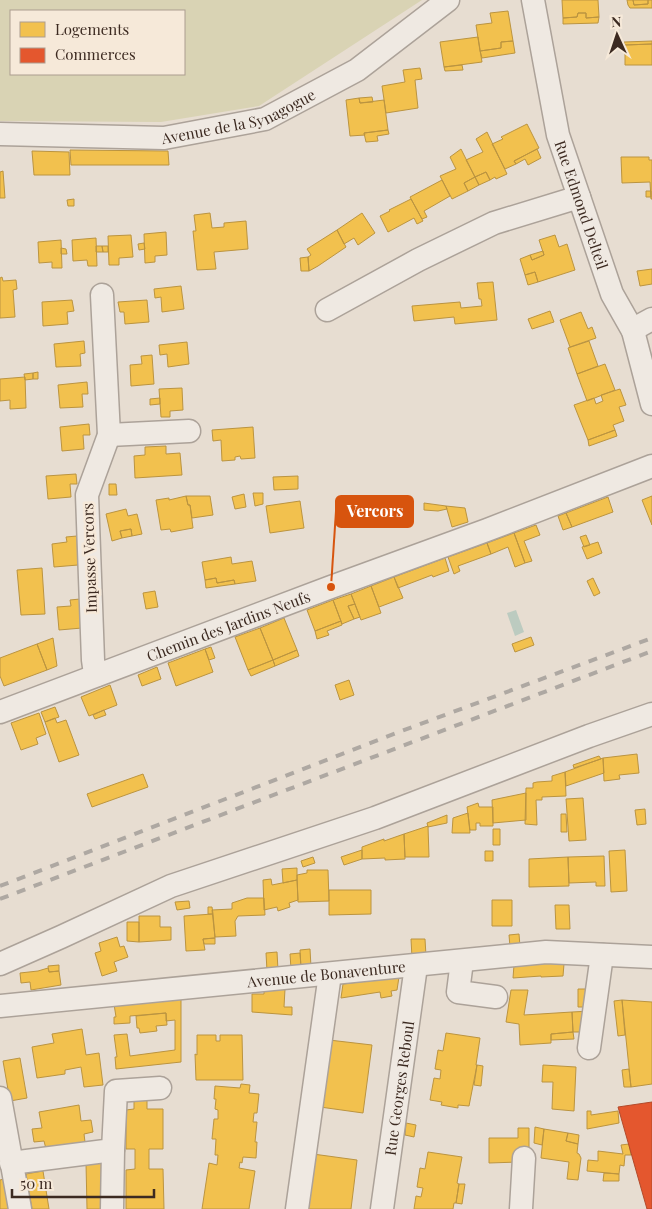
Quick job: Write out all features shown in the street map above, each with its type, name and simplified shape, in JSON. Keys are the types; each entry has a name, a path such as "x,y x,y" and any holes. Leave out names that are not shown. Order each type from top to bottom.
{"street":[{"name":"Avenue de la Synagogue","path":"0,134 164,138 264,119 357,70 448,0"},
{"name":"Rue Edmond Delteil","path":"533,0 558,135 612,294 633,331 652,404"},
{"path":"327,310 418,260 494,224 579,197"},
{"name":"Impasse Vercors","path":"97,675 93,660 87,495 109,435 102,296"},
{"path":"633,331 652,319"},
{"path":"109,435 189,431"},
{"name":"Chemin des Jardins Neufs","path":"0,712 487,530 652,466"},
{"path":"0,964 171,886 375,818 589,736 652,714"},
{"name":"Avenue de Bonaventure","path":"0,1006 546,952 652,957"},
{"path":"589,1048 602,955"},
{"path":"462,961 458,992 496,997"},
{"name":"Rue Georges Reboul","path":"382,1209 416,966"},
{"path":"297,1209 330,974"},
{"path":"112,1209 116,1091 160,1088"},
{"path":"0,1098 20,1209"},
{"path":"11,1163 113,1150"},
{"path":"521,1209 524,1158"}],"shaded area":[{"path":"0,0 422,0 259,106 161,122 0,121"},
{"path":"516,610 524,632 515,636 507,613"}],"building: Logements":[{"path":"562,0 598,0 599,17 586,18 586,13 578,13 577,17 563,18"},
{"path":"627,0 633,0 634,5 648,4 648,0 652,0 652,8 630,8"},
{"path":"633,0 648,0 648,4 634,5"},
{"path":"508,11 513,41 501,42 501,48 480,51 476,25 492,23 490,13"},
{"path":"578,13 586,13 586,18 599,17 598,23 563,24 563,18 577,17"},
{"path":"478,37 482,62 444,67 440,42"},
{"path":"513,41 515,53 482,58 480,51 501,48 501,42"},
{"path":"652,41 652,44 625,45 624,42"},
{"path":"652,44 652,65 625,65 625,45"},
{"path":"462,65 463,70 445,71 444,67"},
{"path":"420,68 422,79 415,80 418,108 386,113 382,86 405,82 403,70"},
{"path":"372,97 373,102 360,103 359,98"},
{"path":"359,98 360,103 384,100 388,130 350,136 346,100"},
{"path":"527,124 539,148 514,161 516,164 505,169 492,144 503,139 501,137"},
{"path":"388,130 389,134 377,136 378,141 366,142 364,133"},
{"path":"487,132 507,174 490,180 486,172 475,177 466,160 483,152 476,139"},
{"path":"461,149 475,177 464,183 468,191 452,199 440,176 456,169 450,157"},
{"path":"537,149 541,158 528,165 525,159 516,164 514,161"},
{"path":"70,150 168,151 169,165 71,165"},
{"path":"32,151 69,152 70,175 34,175"},
{"path":"621,157 649,157 649,160 652,160 652,199 650,182 622,183"},
{"path":"3,171 5,198 0,198 0,172"},
{"path":"486,172 490,180 479,185 475,177"},
{"path":"475,177 479,185 468,191 464,183"},
{"path":"442,180 450,196 424,211 427,217 422,219 410,197"},
{"path":"646,191 651,191 651,197 646,197"},
{"path":"74,199 74,206 68,206 67,200"},
{"path":"411,199 423,221 417,224 414,218 388,232 380,216"},
{"path":"210,213 212,228 224,227 224,223 246,221 248,249 214,252 216,269 197,270 193,231 196,231 194,215"},
{"path":"362,213 375,233 358,245 354,238 344,244 337,230"},
{"path":"337,230 346,247 309,271 308,257 311,255 307,249"},
{"path":"166,232 167,255 155,256 155,262 145,263 144,234"},
{"path":"131,235 133,257 119,258 119,265 109,265 108,236"},
{"path":"555,235 559,247 567,244 575,270 538,282 535,272 525,275 520,259 530,255 532,260 544,255 539,240"},
{"path":"96,238 97,266 88,266 87,260 73,261 72,240"},
{"path":"61,240 62,268 52,268 52,262 39,263 38,242"},
{"path":"144,243 145,249 139,250 138,244"},
{"path":"96,246 102,246 103,252 96,252"},
{"path":"102,246 108,246 108,252 103,252"},
{"path":"61,248 66,249 67,254 61,254"},
{"path":"543,251 544,255 532,260 530,255"},
{"path":"308,257 309,271 301,271 300,258"},
{"path":"652,269 652,284 640,286 637,271"},
{"path":"535,272 538,282 528,285 525,275"},
{"path":"2,277 3,281 16,280 17,289 13,290 15,317 0,318 0,278"},
{"path":"493,282 497,320 455,324 454,317 414,321 412,306 460,302 461,308 482,306 477,283"},
{"path":"181,286 184,309 162,312 161,297 155,298 154,289"},
{"path":"72,300 74,311 67,312 68,324 43,326 42,302"},
{"path":"147,300 149,322 125,324 124,312 120,312 118,302"},
{"path":"550,311 554,322 532,329 528,319"},
{"path":"581,312 588,329 592,327 596,338 570,347 560,320"},
{"path":"84,341 85,353 80,354 81,366 56,367 54,344"},
{"path":"589,341 598,366 577,374 568,348"},
{"path":"187,342 189,364 168,367 167,354 160,355 159,345"},
{"path":"152,355 154,384 131,386 130,365 142,364 141,356"},
{"path":"605,364 615,390 587,401 577,374"},
{"path":"38,372 38,379 33,379 33,373"},
{"path":"33,373 33,379 25,380 24,374"},
{"path":"25,377 26,408 10,409 10,400 0,401 0,379"},
{"path":"87,382 88,394 82,394 83,407 60,408 58,385"},
{"path":"182,388 183,410 170,411 170,417 161,417 159,389"},
{"path":"620,389 626,405 619,407 624,421 613,425 615,430 588,440 574,405 594,398 596,404 603,401 601,395"},
{"path":"160,398 160,404 150,405 150,399"},
{"path":"89,424 90,435 83,435 84,449 62,451 60,427"},
{"path":"253,427 255,458 241,459 240,456 235,457 235,460 222,461 221,440 213,441 212,430"},
{"path":"615,430 617,436 589,446 588,440"},
{"path":"166,446 166,454 180,453 182,475 135,478 134,456 145,455 145,447"},
{"path":"76,474 77,484 70,484 71,497 48,499 46,476"},
{"path":"298,476 298,489 274,490 273,477"},
{"path":"109,484 116,484 117,495 109,495"},
{"path":"253,493 263,493 263,504 255,506"},
{"path":"244,494 246,507 235,509 232,497"},
{"path":"186,496 210,496 213,515 192,518"},
{"path":"186,496 188,505 190,505 193,528 171,532 170,529 161,530 156,500 169,498 169,500"},
{"path":"652,496 652,525 642,500"},
{"path":"608,497 613,512 572,527 566,513"},
{"path":"300,501 304,528 270,533 266,506"},
{"path":"424,503 446,506 447,509 438,511 424,510"},
{"path":"446,506 465,508 468,522 452,527"},
{"path":"126,509 128,516 137,514 142,534 132,536 131,529 120,531 122,538 112,541 106,514"},
{"path":"566,513 572,527 563,530 558,516"},
{"path":"536,525 540,535 524,541 532,561 525,563 514,533"},
{"path":"131,529 132,536 122,538 120,531"},
{"path":"514,533 525,563 515,567 508,547 491,554 487,543"},
{"path":"586,535 590,545 584,547 580,537"},
{"path":"77,536 78,565 54,567 52,544 67,542 66,537"},
{"path":"598,542 602,553 587,559 582,547"},
{"path":"487,543 491,554 458,566 460,571 454,574 448,557"},
{"path":"231,557 232,564 252,561 256,581 235,584 234,580 217,583 216,578 205,580 202,562"},
{"path":"445,558 449,571 433,577 432,575 398,588 394,577"},
{"path":"42,568 45,614 21,615 17,570"},
{"path":"394,577 403,598 379,607 371,586"},
{"path":"216,578 217,583 234,580 235,584 206,588 205,580"},
{"path":"593,578 600,593 594,596 587,581"},
{"path":"371,586 381,613 361,620 351,594"},
{"path":"155,591 158,607 146,609 143,593"},
{"path":"351,594 355,604 348,606 354,619 342,624 333,600"},
{"path":"80,599 82,628 59,630 57,607 71,606 70,600"},
{"path":"333,600 341,621 315,631 307,610"},
{"path":"355,604 360,617 354,619 348,606"},
{"path":"284,618 297,650 273,660 260,628"},
{"path":"341,621 342,625 327,631 329,635 317,639 315,631"},
{"path":"260,628 273,660 248,670 235,637"},
{"path":"531,637 534,645 515,652 512,644"},
{"path":"53,638 57,666 47,670 37,644"},
{"path":"37,644 47,670 4,686 0,676 0,658"},
{"path":"211,647 215,658 209,660 205,649"},
{"path":"205,649 213,672 176,686 168,663"},
{"path":"297,650 299,656 275,666 273,660"},
{"path":"273,660 275,666 251,676 248,670"},
{"path":"157,667 161,679 142,686 138,675"},
{"path":"349,680 354,695 340,700 335,685"},
{"path":"110,685 117,705 89,716 81,697"},
{"path":"55,707 59,717 45,722 41,712"},
{"path":"104,710 106,715 95,719 93,715"},
{"path":"39,713 46,734 36,738 38,744 21,750 11,723"},
{"path":"55,718 57,723 66,720 79,755 59,762 45,722"},
{"path":"637,754 639,773 619,775 620,779 604,781 603,758"},
{"path":"599,756 601,759 574,768 573,765"},
{"path":"603,758 604,773 566,786 565,772"},
{"path":"565,772 566,796 542,797 542,800 536,800 537,825 525,824 526,788 533,788 533,783 552,781 552,776"},
{"path":"143,774 148,787 92,807 87,794"},
{"path":"526,793 526,820 493,823 492,800"},
{"path":"583,798 586,840 569,841 566,799"},
{"path":"478,803 479,807 493,807 493,826 480,826 480,823 476,823 476,830 470,830 467,807"},
{"path":"645,809 646,824 637,825 635,810"},
{"path":"468,813 470,833 452,833 453,818"},
{"path":"561,814 566,814 567,832 561,832"},
{"path":"447,815 447,823 428,827 427,823"},
{"path":"428,826 429,857 405,857 404,834"},
{"path":"493,829 500,829 500,845 493,845"},
{"path":"404,834 405,859 362,859 362,847"},
{"path":"362,850 362,859 344,865 341,857"},
{"path":"625,850 627,891 611,892 609,851"},
{"path":"485,851 493,851 493,861 485,861"},
{"path":"604,856 605,886 596,886 596,882 569,883 568,857"},
{"path":"313,857 315,863 303,867 301,861"},
{"path":"568,857 569,886 529,887 529,859"},
{"path":"297,868 297,880 283,883 282,869"},
{"path":"307,870 328,870 329,901 298,902 297,875 307,873"},
{"path":"271,879 272,885 297,880 298,900 289,903 290,907 278,911 277,907 264,910 263,880"},
{"path":"329,890 371,890 371,914 329,915"},
{"path":"247,898 264,898 265,915 238,916 235,921 236,936 215,937 212,910 232,909 232,903"},
{"path":"492,900 512,900 512,926 492,926"},
{"path":"189,901 190,908 177,910 175,902"},
{"path":"555,905 569,905 570,929 556,929"},
{"path":"208,907 212,907 213,914 208,914"},
{"path":"213,914 215,938 203,939 205,950 186,951 184,916"},
{"path":"139,916 160,916 160,927 171,927 171,940 139,942"},
{"path":"127,922 139,922 139,942 127,941"},
{"path":"519,934 520,946 510,947 509,935"},
{"path":"117,937 120,947 124,946 128,957 114,962 117,971 102,976 95,953 101,951 99,943"},
{"path":"215,938 215,944 204,944 203,939"},
{"path":"411,939 425,939 426,956 412,958"},
{"path":"310,949 311,967 301,968 300,950"},
{"path":"277,952 278,970 267,971 266,953"},
{"path":"300,953 301,968 291,969 290,954"},
{"path":"546,962 564,964 563,976 513,978 514,965"},
{"path":"59,965 59,971 49,972 48,966"},
{"path":"48,968 49,972 59,971 61,985 31,990 30,982 21,983 20,973"},
{"path":"399,977 397,990 391,991 392,996 381,998 380,992 341,998 343,984"},
{"path":"285,989 284,1007 292,1007 292,1015 252,1012 252,994 264,994 264,991"},
{"path":"578,989 592,989 593,1007 578,1007"},
{"path":"511,990 528,990 524,1015 572,1012 573,1032 551,1034 551,1043 520,1045 519,1024 506,1022"},
{"path":"181,999 181,1062 116,1069 115,1057 117,1057 114,1035 127,1034 130,1056 175,1050 175,1020 166,1021 166,1013 130,1016 130,1023 114,1024 114,1017 116,1017 114,1004"},
{"path":"622,1000 625,1035 618,1036 614,1001"},
{"path":"622,1000 652,1002 652,1084 631,1087"},
{"path":"591,1011 589,1032 573,1032 572,1012"},
{"path":"166,1013 167,1025 156,1026 157,1031 140,1033 139,1028 137,1028 136,1016"},
{"path":"82,1029 86,1055 99,1053 103,1085 84,1087 81,1067 65,1070 65,1074 37,1078 32,1047 54,1043 52,1034"},
{"path":"573,1032 574,1039 551,1040 551,1034"},
{"path":"446,1033 480,1038 469,1106 458,1105 458,1108 441,1105 442,1102 430,1100 434,1078 440,1079 441,1070 435,1069 438,1050 443,1051"},
{"path":"197,1035 216,1035 216,1041 220,1041 220,1035 242,1035 243,1080 196,1080 195,1054 197,1055"},
{"path":"329,1040 372,1045 363,1113 320,1107"},
{"path":"20,1058 27,1098 10,1101 3,1061"},
{"path":"477,1065 483,1066 481,1086 474,1085"},
{"path":"543,1065 576,1067 574,1111 552,1109 553,1082 542,1082"},
{"path":"629,1069 631,1087 624,1087 622,1070"},
{"path":"241,1084 250,1085 249,1093 259,1094 257,1113 254,1113 253,1122 257,1122 256,1158 243,1157 239,1168 255,1171 249,1209 202,1209 209,1163 217,1165 218,1155 215,1155 216,1139 212,1139 214,1119 218,1119 218,1110 215,1109 216,1099 214,1099 215,1086 240,1088"},
{"path":"134,1099 147,1099 147,1109 163,1109 163,1149 149,1149 149,1169 163,1169 164,1209 126,1209 126,1170 135,1169 135,1149 126,1149 126,1110 134,1109"},
{"path":"79,1105 81,1121 91,1120 93,1132 84,1134 85,1142 46,1149 44,1141 34,1142 32,1129 42,1128 39,1112"},
{"path":"587,1111 591,1111 591,1115 618,1111 619,1123 587,1129"},
{"path":"406,1123 416,1125 414,1137 405,1135"},
{"path":"535,1127 544,1129 542,1145 534,1143"},
{"path":"518,1128 529,1128 529,1153 519,1162 489,1163 489,1138 518,1138"},
{"path":"544,1129 568,1133 566,1141 578,1144 577,1153 581,1158 578,1180 567,1179 569,1162 541,1158"},
{"path":"568,1133 579,1135 578,1144 566,1141"},
{"path":"629,1144 631,1155 625,1155 624,1166 620,1165 619,1174 587,1171 588,1160 598,1161 598,1151 623,1154 621,1145"},
{"path":"428,1152 462,1157 457,1183 459,1184 456,1203 454,1203 453,1209 414,1209 416,1196 421,1197 423,1188 417,1187 420,1168 425,1169"},
{"path":"313,1154 357,1160 351,1209 307,1209"},
{"path":"86,1163 103,1163 104,1209 87,1209"},
{"path":"43,1171 49,1209 32,1209 26,1174"},
{"path":"604,1173 619,1174 619,1181 603,1181"},
{"path":"4,1179 9,1209 0,1209 0,1180"},
{"path":"459,1184 465,1184 462,1204 456,1203"}],"building: Commerces":[{"path":"652,1102 652,1209 647,1209 618,1107"}],"railway":[{"path":"0,886 399,732 652,638"},
{"path":"0,899 652,651"}],"place":[{"name":"Vercors","path":"331,587"}]}
